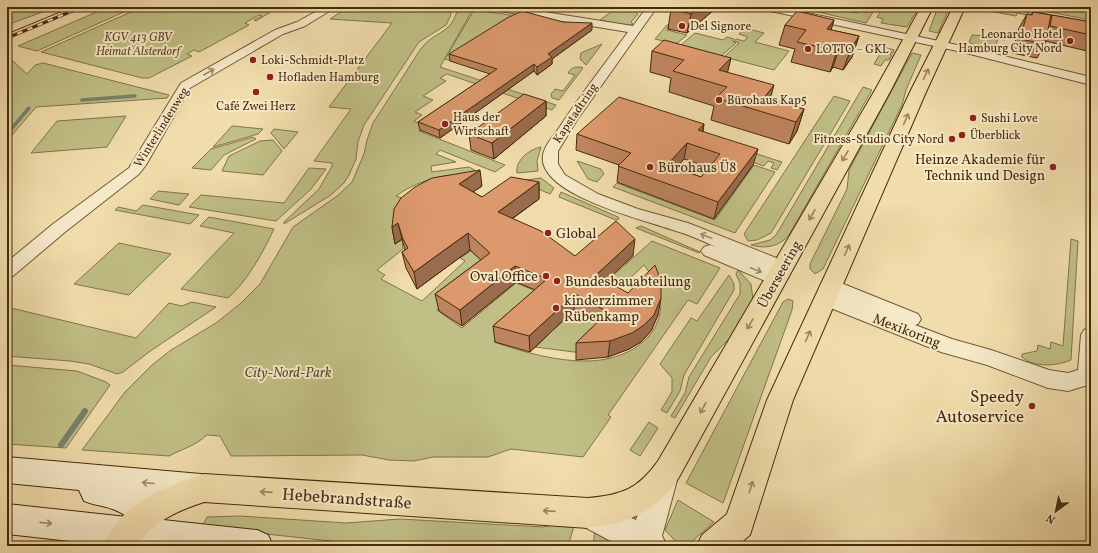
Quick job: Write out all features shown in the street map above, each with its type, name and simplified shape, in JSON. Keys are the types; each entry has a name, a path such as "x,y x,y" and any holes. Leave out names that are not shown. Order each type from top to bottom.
{"main road":[{"name":"Überseering","path":"647,544 662,480 911,40 927,7"},
{"path":"713,546 737,535 780,400 958,7"},
{"name":"Hebebrandstraße","path":"15,471 34,485 204,488 588,513 610,511 630,506 647,495 662,480"},
{"path":"119,487 136,505 137,534"},
{"path":"137,534 158,505 204,488"},
{"path":"588,513 647,544"},
{"path":"7,519 257,546"}],"street":[{"name":"Winterlindenweg","path":"7,272 59,228 134,171 179,95 188,84 279,32 304,22 331,7"},
{"path":"494,7 635,30"},
{"name":"Kapstadtring","path":"652,7 570,119 552,147 550,156 551,164 555,172 566,183 581,192 632,213 675,236 780,272"},
{"path":"766,7 1091,82"},
{"name":"Mexikoring","path":"828,292 948,346 991,358 1048,379 1068,382 1084,378 1089,372 1091,336"}],"green space":[{"path":"7,7 56,7 7,25"},
{"path":"108,7 135,7 37,51 18,46"},
{"name":"KGV 413 GBV Heimat Alsterdorf","path":"142,7 279,7 256,21 254,20 262,16 259,15 245,23 249,25 199,52 194,50 187,54 192,56 149,78 142,78 41,52"},
{"path":"349,7 452,7 450,17 446,25 419,42 364,125 358,142 356,159 344,183 331,195 284,224 284,222 319,189 332,166 332,163 314,161 351,109 329,107 392,23 330,19"},
{"name":"City-Nord-Park","path":"458,7 473,9 440,67 556,105 552,110 447,74 440,78 446,81 423,96 433,100 415,112 422,115 414,121 425,126 419,131 505,165 495,172 440,150 436,154 456,162 431,166 432,172 469,167 475,170 467,174 443,176 428,180 401,192 396,196 414,202 394,235 395,244 402,240 403,249 377,270 385,275 381,279 422,301 465,261 460,258 471,251 490,268 437,310 462,328 516,283 547,295 494,342 541,356 565,360 589,361 609,358 627,352 642,343 652,331 659,317 660,301 655,284 644,265 609,298 597,290 652,241 720,268 697,304 688,300 608,415 611,417 583,457 511,449 488,457 433,457 414,461 389,460 362,455 231,456 220,436 207,435 193,445 169,456 82,450 125,392 152,365 171,350 216,323 241,303 260,284 293,227 337,196 352,182 364,154 373,123 420,50 425,44 452,23"},
{"path":"618,7 633,10 638,14 631,22 633,24 629,26 600,20"},
{"path":"796,7 829,7 857,13 859,11 868,12 875,9 866,23"},
{"path":"884,7 919,7 907,27 881,23 883,19 877,17"},
{"path":"938,7 950,7 938,33 929,31"},
{"path":"985,7 1012,7 1091,23 1080,26 1017,13 1016,16 984,10"},
{"path":"1023,7 1090,7 1091,20"},
{"path":"474,10 524,17 451,61 445,59"},
{"path":"667,25 669,25 667,30 687,35 676,44 655,39"},
{"path":"745,28 764,33 755,42 789,51 774,70 724,57 739,43 734,41 736,39 744,41 748,37 739,34"},
{"path":"695,33 723,40 727,37 734,39 732,41 736,43 721,56 681,45"},
{"path":"972,35 992,36 1006,39 998,39 993,53 983,50 969,42"},
{"path":"602,44 586,65 580,59 581,53"},
{"path":"884,47 894,50 893,53 888,54 892,55 889,60 885,60 881,66 874,64"},
{"path":"912,53 921,55 906,90 902,105 823,269 815,274 810,269 810,264 847,189 849,170"},
{"path":"13,61 27,74 35,65 43,63 169,95 167,98 36,107 7,141 7,64"},
{"path":"580,67 583,68 559,100 552,98 551,94 555,89 563,91 575,75 568,73 570,70"},
{"path":"863,87 872,90 789,235 781,242 772,246 761,247 751,245 770,240 776,235"},
{"path":"834,96 850,101 771,233 757,240 748,241 744,234"},
{"path":"126,116 107,147 31,153 57,121"},
{"path":"232,126 263,129 258,134 213,147"},
{"path":"274,129 298,132 284,149 271,133"},
{"path":"253,137 256,139 224,155 211,170 192,168 211,149"},
{"path":"704,137 782,162 777,170 771,168 774,163 768,161 764,166 698,144"},
{"path":"273,140 282,151 263,175 222,171 229,156 260,141"},
{"path":"541,147 537,161 538,171 517,173 518,164 524,156 532,150"},
{"path":"577,161 601,169 604,174 597,182 588,179"},
{"path":"754,165 775,172 735,233 613,187 617,183 715,220"},
{"path":"309,168 326,169 311,189 276,221 189,207 201,195 284,203"},
{"path":"541,178 554,188 550,194 519,181"},
{"path":"158,191 189,194 179,205 150,199"},
{"path":"561,192 618,217 619,219 616,220 559,197"},
{"path":"143,205 199,215 190,224 115,210 118,207 136,211"},
{"path":"209,217 274,229 254,266 242,283 228,298 181,289 234,233 200,226"},
{"path":"641,226 700,252 699,253 636,228"},
{"path":"1071,239 1078,241 1071,360 1053,365 1027,361 1022,357 1022,354 1037,351 1038,345 1050,349 1051,342 1063,346"},
{"path":"119,243 171,254 129,295 74,284"},
{"path":"738,270 751,284 753,299 732,336 711,357 675,418 671,416 685,393 689,377 740,294 740,283 736,274"},
{"path":"729,275 734,284 734,290 684,375 680,391 667,413 661,410 672,392 672,378 660,364 691,318 697,321"},
{"path":"788,299 793,301 792,310 723,503 686,483 783,302"},
{"path":"192,302 216,307 149,352 123,372 117,374 89,364 7,356 7,307 136,338 169,303 182,306"},
{"path":"574,310 607,328 582,353 535,347"},
{"path":"7,365 77,371 110,385 66,448 7,444"},
{"path":"649,422 658,428 640,456 630,450"},
{"path":"678,500 714,522 687,546 680,546 665,530"},
{"path":"240,516 346,523 400,519 543,527 559,524 574,526 568,546 376,546 202,527 207,517"},
{"path":"595,530 624,546 593,546"}],"building":[{"path":"674,7 699,7 691,14 671,9"},
{"path":"522,11 563,22 592,23 548,54 552,57 537,67 534,64 439,130 418,122 497,69 449,54 507,18"},
{"path":"797,11 834,20 827,29 859,36 851,49 840,46 837,51 797,42 806,30 785,25"},
{"path":"1033,12 1051,15 1045,44 1020,39 1027,14 1032,15"},
{"path":"1052,15 1091,22 1091,35 1050,26"},
{"path":"664,40 731,58 719,70 774,85 764,98 804,109 796,122 716,98 727,87 673,71 684,60 652,51"},
{"path":"524,94 546,101 492,143 469,134"},
{"path":"619,97 704,124 698,130 758,149 718,202 618,166 631,153 577,134","holes":["687,143 720,154 701,177 667,165"]},
{"name":"Oval Office","path":"480,170 459,184 482,197 511,177 539,182 498,212 541,231 575,256 616,221 635,239 596,275 628,293 655,265 661,281 661,298 654,315 644,325 632,333 610,341 576,343 608,312 575,294 529,336 493,326 547,279 515,266 460,310 435,294 490,253 468,233 414,272 402,252 408,248 403,239 398,223 392,227 394,209 401,198 415,187 432,178"}],"waterway":[{"path":"82,100 135,96"},
{"path":"7,134 29,108"},
{"path":"61,445 85,411"}],"tram line":[{"path":"7,34 72,7"}],"railway":[{"path":"7,38 82,7"}],"place":[{"name":"Del Signore","path":"682,26"},
{"name":"Leonardo Hotel Hamburg City Nord","path":"1070,41"},
{"name":"LOTTO – GKL","path":"808,49"},
{"name":"Loki-Schmidt-Platz","path":"253,60"},
{"name":"Hofladen Hamburg","path":"270,77"},
{"name":"Café Zwei Herz","path":"256,92"},
{"name":"Bürohaus Kap5","path":"719,100"},
{"name":"Sushi Love","path":"973,118"},
{"name":"Haus der Wirtschaft","path":"445,124"},
{"name":"Überblick","path":"962,135"},
{"name":"Fitness-Studio City Nord","path":"952,139"},
{"name":"Bürohaus Ü8","path":"650,167"},
{"name":"Heinze Akademie für Technik und Design","path":"1053,167"},
{"name":"Global","path":"548,233"},
{"name":"Oval Office","path":"546,276"},
{"name":"Bundesbauabteilung","path":"557,281"},
{"name":"kinderzimmer Rübenkamp","path":"556,308"},
{"name":"Speedy Autoservice","path":"1032,406"}]}
